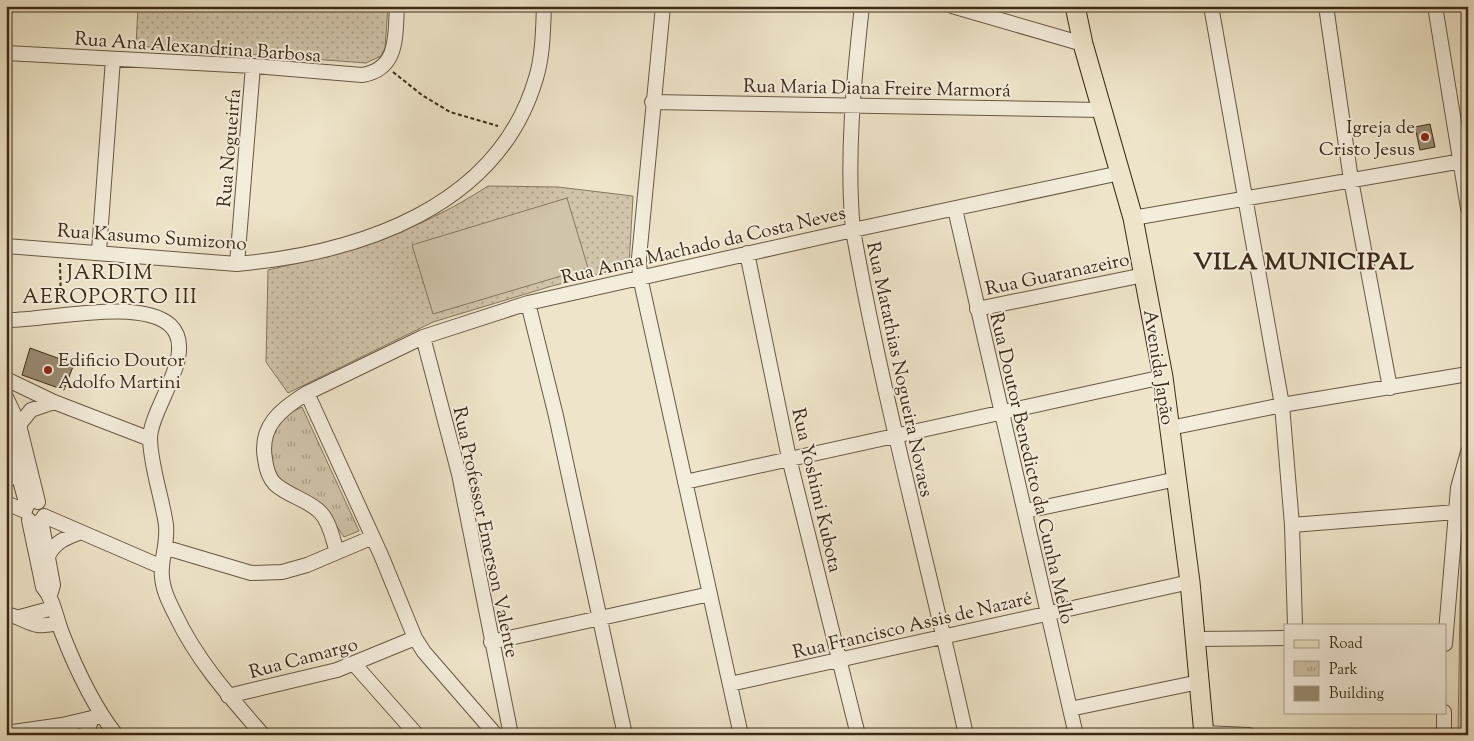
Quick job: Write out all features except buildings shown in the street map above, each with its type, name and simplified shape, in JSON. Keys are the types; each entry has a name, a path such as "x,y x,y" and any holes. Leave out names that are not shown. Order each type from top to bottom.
{"main road":[{"name":"Avenida Japão","path":"1075,6 1083,44 1133,218 1163,377 1190,582 1204,734"}],"street":[{"path":"385,65 393,51 397,6"},
{"name":"Rua Kasumo Sumizono","path":"6,246 99,251 237,264 274,260 328,248 370,236 424,214 457,192 484,169 513,131 528,101 537,77 542,52 544,6"},
{"path":"662,6 639,258 640,277 740,735"},
{"name":"Rua Matathias Nogueira Novaes","path":"862,6 854,105 850,204 853,230 894,435 944,636 966,735"},
{"path":"952,6 1083,44"},
{"path":"1211,6 1282,405 1292,525 1295,624"},
{"path":"1326,6 1352,180 1390,388"},
{"path":"1435,6 1465,160 1468,208"},
{"name":"Rua Ana Alexandrina Barbosa","path":"6,53 253,66 362,75 373,73 385,65"},
{"path":"99,251 113,59"},
{"name":"Rua Nogueirfa","path":"237,264 253,66"},
{"name":"Rua Maria Diana Freire Marmorá","path":"652,102 1102,110"},
{"path":"1133,218 1244,197 1465,160"},
{"name":"Rua Anna Machado da Costa Neves","path":"337,552 326,520 319,511 288,494 274,482 266,467 263,446 266,430 275,417 289,404 307,393 423,337 528,303 747,253 1120,173"},
{"name":"Rua Doutor Benedicto da Cunha Mello","path":"955,209 1076,735"},
{"name":"Rua Yoshimi Kubota","path":"747,253 789,458 858,735"},
{"name":"Rua Guaranazeiro","path":"977,308 1144,274"},
{"path":"528,303 556,416 625,735"},
{"path":"6,327 12,320 91,312 140,314 161,319 171,326 177,337 179,355 156,416 150,439 166,524 167,548 162,567 166,593 186,638 200,661 263,735"},
{"name":"Rua Professor Emerson Valente","path":"423,337 458,474 511,735"},
{"path":"1170,428 1282,405 1468,374"},
{"path":"685,482 1163,377"},
{"path":"6,379 54,402 150,439"},
{"path":"307,393 415,638 424,652 496,735"},
{"path":"6,397 18,471 34,512 43,587 52,602 58,623 89,695 96,717 116,735"},
{"path":"12,428 31,410 54,402"},
{"path":"12,428 34,512 48,556 53,585 52,602"},
{"path":"1446,632 1458,488 1468,452"},
{"path":"6,481 18,471"},
{"path":"1026,511 1177,479"},
{"path":"6,503 34,512 162,567"},
{"path":"1292,525 1456,512 1468,503"},
{"path":"48,556 53,546 80,533"},
{"path":"167,548 251,573 282,572 307,565 372,537"},
{"name":"Rua Francisco Assis de Nazaré","path":"730,684 1190,582"},
{"path":"491,642 710,594"},
{"path":"20,617 52,602"},
{"path":"6,614 20,617 26,623 36,626 58,623"},
{"name":"Rua Camargo","path":"228,696 355,665 415,638"},
{"path":"1196,640 1284,638"},
{"path":"355,665 417,735"},
{"path":"1070,709 1199,682"},
{"path":"1444,714 1444,735"},
{"path":"6,733 62,725 96,717"},
{"path":"86,735 96,717"},
{"path":"1204,734 1249,735"}],"path":[{"path":"385,65 422,95 450,112 513,131"},
{"path":"59,248 62,314"}],"green space":[{"path":"138,6 388,6 385,48 381,56 366,63 136,46"},
{"path":"488,186 558,187 633,196 629,266 552,286 433,322 288,393 266,362 268,270 327,255 382,238 435,216"},
{"path":"567,198 588,268 433,314 412,245"},
{"path":"302,407 359,531 344,537 325,509 276,478 269,457 274,421"},
{"path":"1468,522 1468,667 1463,703 1468,735 1458,735 1460,603 1464,530"}],"place":[{"name":"Igreja de Cristo Jesus","path":"1425,137"},
{"name":"Edificio Doutor Adolfo Martini","path":"48,370"}],"district":[{"name":"VILA MUNICIPAL","path":"1304,261"},
{"name":"JARDIM AEROPORTO III","path":"110,284"}]}
